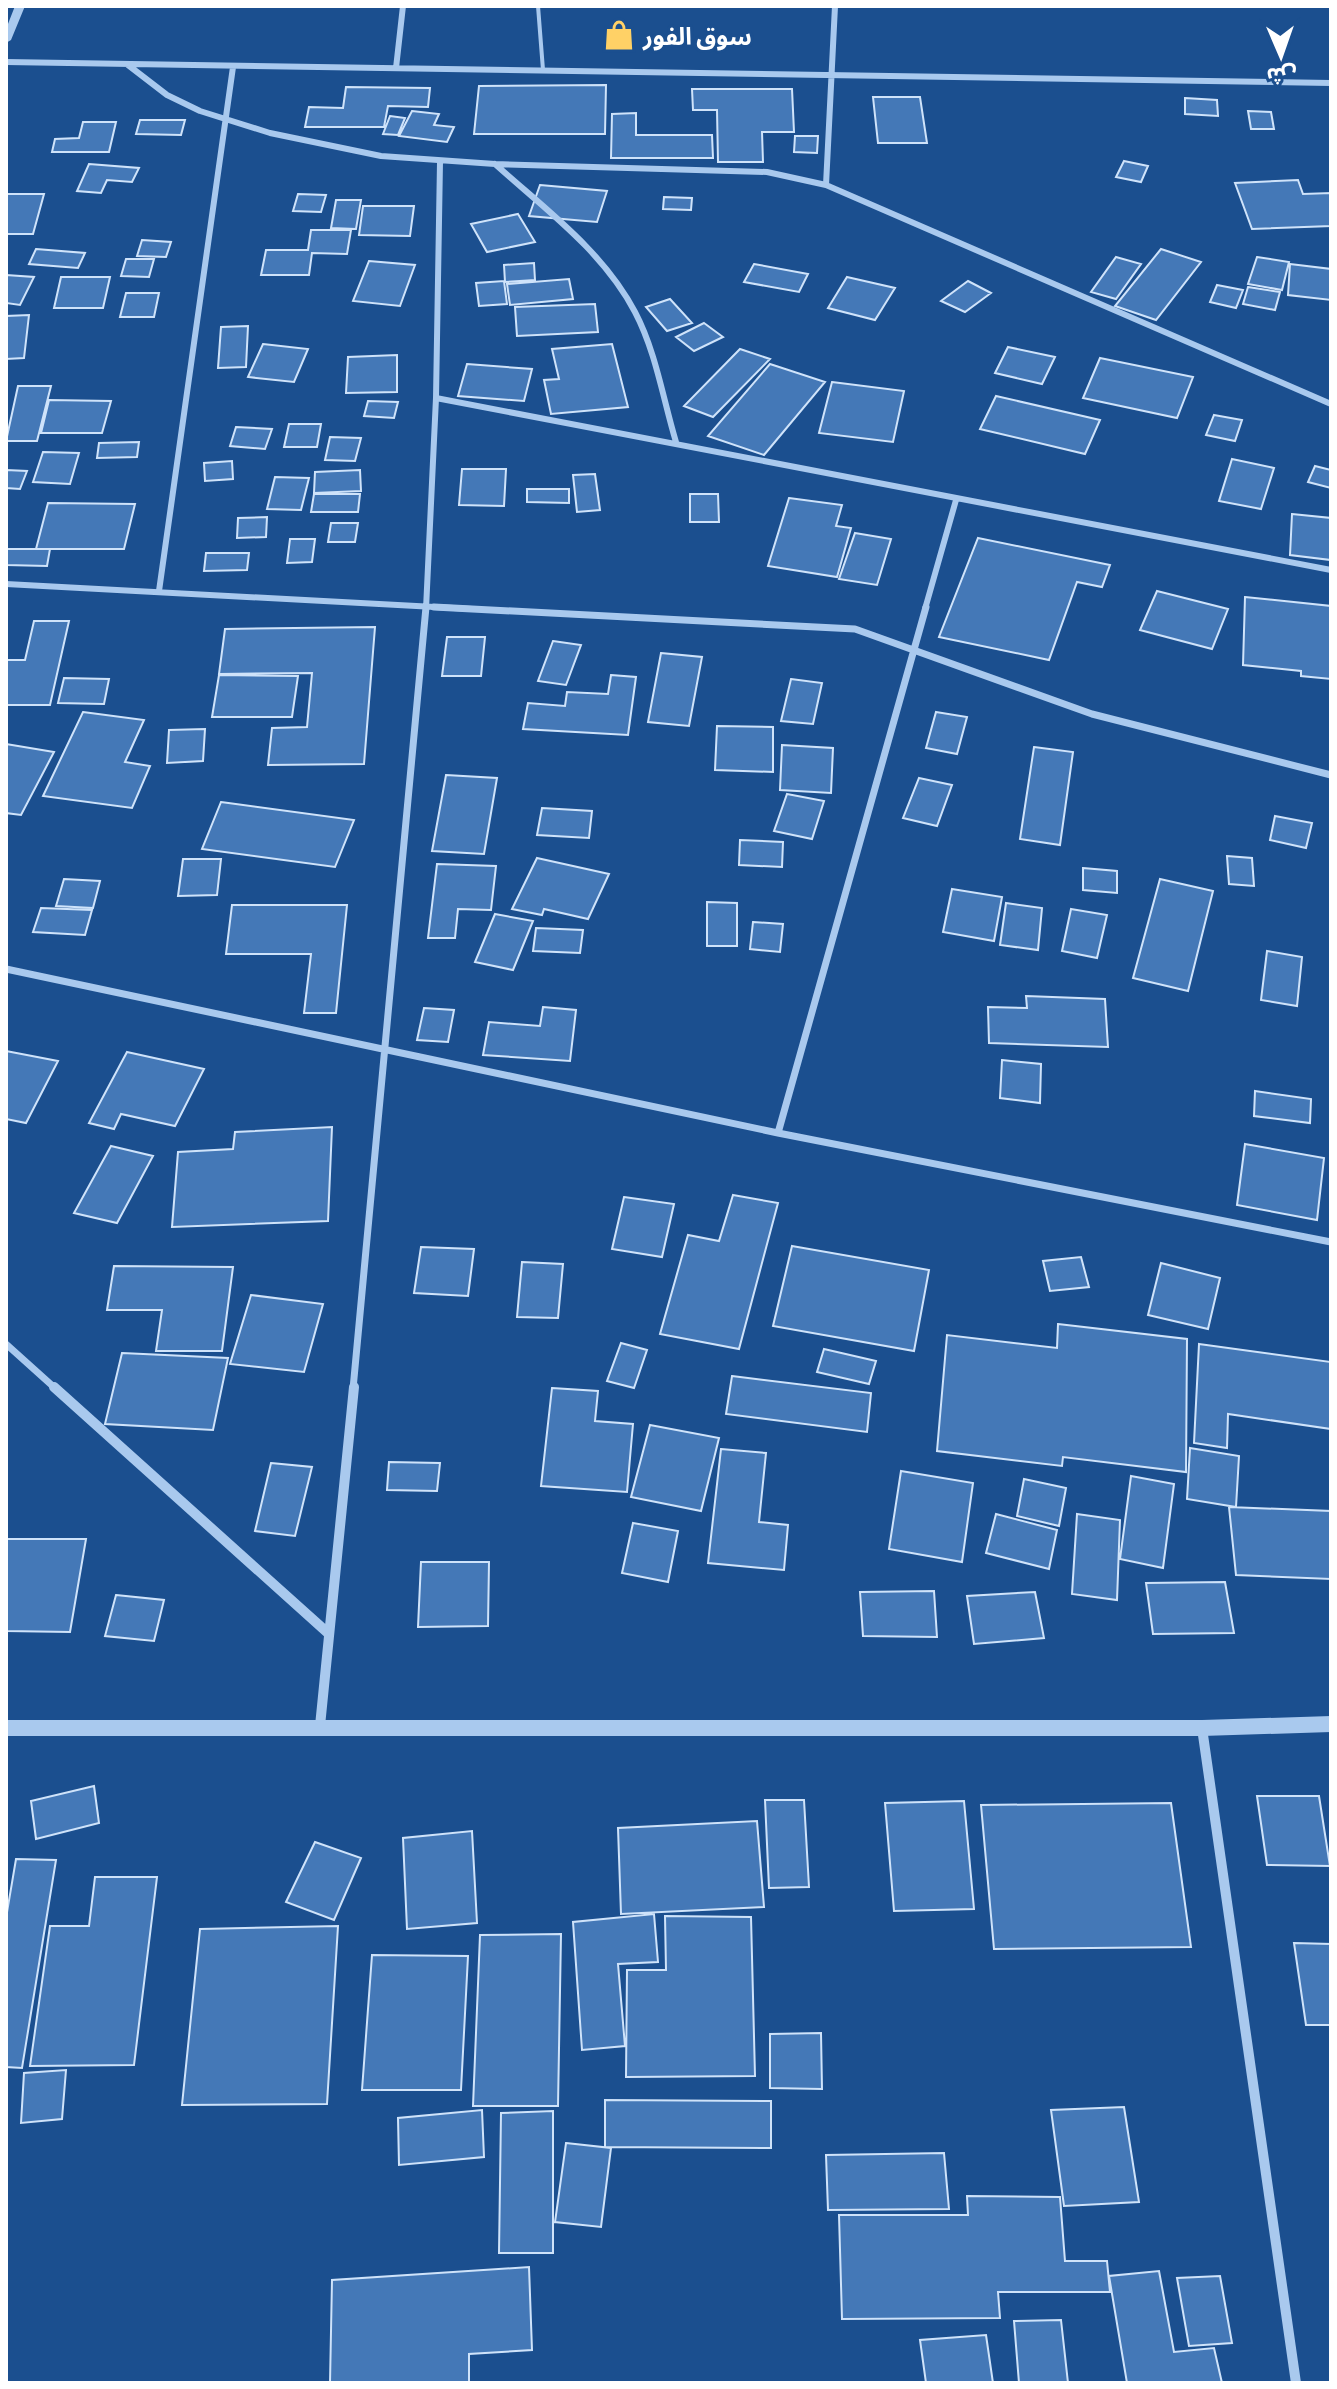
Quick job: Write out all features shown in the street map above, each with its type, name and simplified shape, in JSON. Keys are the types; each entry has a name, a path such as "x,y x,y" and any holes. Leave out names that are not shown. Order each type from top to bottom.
{"street":[{"path":"6,40 20,6"},
{"path":"396,68 403,6"},
{"path":"826,185 834,74 835,6"},
{"path":"6,62 1331,83"},
{"path":"128,65 167,95 226,120 323,145 381,156 440,162 767,172 826,185 1331,404"},
{"path":"159,591 233,67"},
{"path":"320,1726 387,1049 426,607 436,398 440,162"},
{"path":"495,164 603,264 623,292 636,315 676,442"},
{"path":"436,398 1331,570"},
{"path":"778,1133 956,500"},
{"path":"6,584 855,629 1092,714 1331,775"},
{"path":"6,969 778,1133 1331,1242"},
{"path":"6,1344 329,1634"},
{"path":"6,1728 1202,1728 1331,1724"},
{"path":"1202,1728 1296,2383"}],"lane":[{"path":"538,6 543,70"}],"building":[{"path":"606,85 605,134 474,134 479,86"},
{"path":"346,87 430,88 428,107 388,106 384,127 305,127 309,107 343,108"},
{"path":"692,89 792,89 794,132 762,132 763,162 718,162 717,110 693,110"},
{"path":"873,97 920,97 927,143 878,143"},
{"path":"1185,98 1217,100 1218,116 1185,114"},
{"path":"412,111 439,114 434,125 454,127 447,142 399,136"},
{"path":"1248,111 1271,112 1274,129 1251,129"},
{"path":"636,113 636,135 712,135 713,158 611,158 612,114"},
{"path":"390,116 405,118 398,135 383,134"},
{"path":"140,120 185,120 181,135 136,134"},
{"path":"83,122 116,122 109,152 52,152 55,139 79,138"},
{"path":"795,136 818,136 817,153 794,152"},
{"path":"1124,161 1148,166 1141,182 1116,177"},
{"path":"89,164 139,168 132,182 107,180 101,193 77,191"},
{"path":"1298,180 1303,194 1331,193 1331,226 1252,229 1235,183"},
{"path":"540,185 607,191 597,222 529,216"},
{"path":"6,194 44,194 33,234 6,234"},
{"path":"298,194 326,195 321,212 293,211"},
{"path":"664,197 692,198 691,210 663,209"},
{"path":"336,200 361,200 356,229 331,228"},
{"path":"363,206 414,206 410,236 359,235"},
{"path":"518,214 535,242 487,252 471,224"},
{"path":"311,230 351,230 347,254 312,253 309,275 261,275 266,250 308,250"},
{"path":"142,240 171,242 166,257 137,256"},
{"path":"36,249 85,253 78,268 29,264"},
{"path":"1161,249 1201,262 1156,320 1115,306"},
{"path":"1116,257 1141,264 1116,299 1091,292"},
{"path":"1257,257 1289,262 1282,290 1248,284"},
{"path":"126,259 154,259 149,277 121,276"},
{"path":"369,261 415,265 400,306 353,301"},
{"path":"534,263 535,280 505,282 504,265"},
{"path":"754,264 808,274 799,292 744,282"},
{"path":"1290,264 1331,269 1331,300 1288,295"},
{"path":"6,275 34,277 20,305 6,303"},
{"path":"61,277 110,277 103,308 54,308"},
{"path":"847,277 895,288 875,320 828,308"},
{"path":"569,279 573,299 510,305 507,284"},
{"path":"504,281 507,304 479,306 476,283"},
{"path":"968,281 991,293 965,312 941,301"},
{"path":"1217,285 1243,290 1236,308 1210,302"},
{"path":"1248,287 1280,292 1275,310 1243,304"},
{"path":"126,293 159,293 154,317 120,317"},
{"path":"670,299 692,323 667,331 646,307"},
{"path":"595,304 598,332 517,336 515,307"},
{"path":"29,315 24,358 6,359 6,316"},
{"path":"704,323 723,337 694,351 676,337"},
{"path":"248,326 246,367 218,368 221,327"},
{"path":"263,344 308,349 294,382 248,377"},
{"path":"612,344 628,407 551,414 544,380 559,379 552,349"},
{"path":"1008,347 1055,357 1042,384 995,373"},
{"path":"740,349 770,359 713,417 684,406"},
{"path":"397,355 397,392 346,393 348,357"},
{"path":"1100,358 1193,377 1177,418 1083,398"},
{"path":"467,364 532,369 524,401 458,396"},
{"path":"770,364 825,382 764,455 708,436"},
{"path":"832,382 904,391 893,442 819,433"},
{"path":"18,386 51,386 37,441 6,441"},
{"path":"996,396 1100,420 1085,454 980,429"},
{"path":"49,400 111,401 102,433 41,433"},
{"path":"368,401 398,402 394,418 364,416"},
{"path":"1214,415 1242,420 1235,441 1206,435"},
{"path":"289,424 321,424 317,447 284,447"},
{"path":"236,427 272,429 265,449 230,446"},
{"path":"330,437 361,438 355,461 325,460"},
{"path":"139,442 137,457 97,458 99,443"},
{"path":"43,452 79,453 70,484 33,482"},
{"path":"1232,459 1274,468 1261,509 1219,501"},
{"path":"232,461 233,479 205,481 204,463"},
{"path":"1315,466 1331,470 1331,488 1308,482"},
{"path":"462,469 506,469 504,506 459,505"},
{"path":"6,470 27,471 20,489 6,488"},
{"path":"360,470 361,491 314,493 315,472"},
{"path":"595,474 600,510 577,512 573,475"},
{"path":"275,477 309,478 301,510 267,509"},
{"path":"527,489 569,489 569,503 527,502"},
{"path":"314,494 360,494 358,512 311,512"},
{"path":"690,494 718,494 719,522 690,522"},
{"path":"789,498 842,505 836,526 851,528 837,577 768,566"},
{"path":"48,503 135,504 124,549 36,549"},
{"path":"1292,514 1331,518 1331,560 1290,555"},
{"path":"267,517 266,537 237,538 238,518"},
{"path":"331,523 358,523 355,542 328,542"},
{"path":"855,533 891,539 877,585 839,579"},
{"path":"978,538 1110,565 1102,587 1077,582 1049,660 939,637"},
{"path":"290,539 315,539 312,562 287,563"},
{"path":"6,549 50,549 47,566 6,565"},
{"path":"206,553 249,553 247,570 204,571"},
{"path":"1157,591 1228,609 1212,649 1140,630"},
{"path":"1245,597 1331,606 1331,679 1301,676 1301,671 1243,665"},
{"path":"34,621 69,621 50,705 6,705 6,660 25,660"},
{"path":"375,627 364,764 268,765 272,728 307,727 312,673 219,674 225,629"},
{"path":"447,637 485,637 481,676 442,676"},
{"path":"553,641 581,645 566,685 538,681"},
{"path":"661,653 702,657 689,726 648,722"},
{"path":"219,675 298,676 292,717 212,717"},
{"path":"611,675 636,677 628,735 523,729 528,703 565,706 567,692 608,694"},
{"path":"64,678 109,679 104,704 58,703"},
{"path":"791,679 822,683 813,724 781,721"},
{"path":"83,712 144,720 125,762 150,766 132,808 43,796"},
{"path":"936,712 967,717 957,754 926,748"},
{"path":"717,726 773,727 773,772 715,770"},
{"path":"205,729 203,761 167,763 169,730"},
{"path":"6,744 54,752 21,815 6,813"},
{"path":"782,745 833,748 831,793 780,790"},
{"path":"1034,747 1073,752 1060,845 1020,839"},
{"path":"446,775 497,778 484,854 432,851"},
{"path":"919,778 952,785 937,826 903,818"},
{"path":"787,794 824,801 812,839 774,831"},
{"path":"221,802 354,820 335,867 202,849"},
{"path":"542,808 592,811 589,838 537,835"},
{"path":"1275,816 1312,823 1306,848 1270,840"},
{"path":"740,840 783,842 782,867 739,865"},
{"path":"1227,856 1252,858 1254,886 1229,884"},
{"path":"537,858 609,874 588,919 544,909 542,915 512,909"},
{"path":"183,859 221,859 217,895 178,896"},
{"path":"437,864 496,866 491,910 458,909 455,938 428,938"},
{"path":"1083,868 1117,871 1117,893 1083,890"},
{"path":"64,879 100,881 93,908 56,906"},
{"path":"1160,879 1213,891 1188,991 1133,978"},
{"path":"952,889 1002,897 994,941 943,932"},
{"path":"707,902 737,903 737,946 707,946"},
{"path":"1006,903 1042,908 1038,950 1000,945"},
{"path":"232,905 347,905 336,1013 304,1013 311,954 226,954"},
{"path":"41,908 92,910 85,935 33,932"},
{"path":"1071,909 1107,915 1097,958 1062,951"},
{"path":"495,914 533,921 513,970 475,962"},
{"path":"753,922 783,924 780,952 750,949"},
{"path":"536,928 583,930 580,953 533,951"},
{"path":"1267,951 1302,957 1297,1006 1261,1000"},
{"path":"1026,996 1105,999 1108,1047 989,1043 988,1007 1027,1008"},
{"path":"543,1007 576,1010 570,1061 483,1055 489,1022 540,1026"},
{"path":"424,1008 454,1010 448,1042 417,1040"},
{"path":"6,1051 58,1061 26,1123 6,1119"},
{"path":"127,1052 204,1069 175,1126 121,1114 114,1129 89,1123"},
{"path":"1002,1060 1041,1064 1040,1103 1000,1098"},
{"path":"1255,1091 1311,1099 1310,1123 1254,1116"},
{"path":"332,1127 328,1221 172,1227 178,1152 233,1149 235,1132"},
{"path":"1245,1144 1324,1158 1317,1220 1237,1205"},
{"path":"111,1146 153,1156 117,1223 74,1213"},
{"path":"733,1195 778,1203 739,1349 660,1334 688,1235 719,1241"},
{"path":"624,1197 674,1204 662,1257 612,1249"},
{"path":"792,1246 929,1270 914,1351 773,1326"},
{"path":"421,1247 474,1249 468,1296 414,1293"},
{"path":"1081,1257 1089,1287 1050,1291 1043,1261"},
{"path":"522,1262 563,1264 558,1318 517,1317"},
{"path":"1161,1263 1220,1278 1208,1329 1148,1315"},
{"path":"114,1266 233,1267 222,1351 156,1351 162,1310 107,1310"},
{"path":"251,1295 323,1304 304,1372 230,1364"},
{"path":"1058,1324 1187,1339 1186,1472 1063,1457 1062,1466 937,1451 947,1335 1057,1348"},
{"path":"621,1343 647,1350 634,1388 607,1381"},
{"path":"1199,1344 1331,1362 1331,1429 1228,1414 1227,1448 1194,1443"},
{"path":"824,1349 876,1361 869,1384 817,1372"},
{"path":"122,1353 228,1358 213,1430 105,1424"},
{"path":"732,1376 871,1393 867,1432 726,1414"},
{"path":"552,1388 598,1391 595,1421 633,1424 627,1492 541,1486"},
{"path":"650,1425 719,1438 701,1511 631,1497"},
{"path":"1190,1448 1239,1456 1236,1507 1187,1499"},
{"path":"721,1449 766,1453 759,1522 788,1525 784,1570 708,1563"},
{"path":"389,1462 440,1463 437,1491 387,1490"},
{"path":"271,1463 312,1467 295,1536 255,1531"},
{"path":"901,1471 973,1483 962,1562 889,1549"},
{"path":"1131,1476 1174,1484 1163,1568 1120,1559"},
{"path":"1024,1479 1066,1488 1059,1526 1017,1516"},
{"path":"1229,1507 1331,1511 1331,1579 1236,1575"},
{"path":"996,1514 1057,1530 1049,1569 986,1553"},
{"path":"1077,1514 1120,1520 1117,1600 1072,1594"},
{"path":"633,1523 678,1531 668,1582 622,1573"},
{"path":"6,1539 86,1539 70,1632 6,1631"},
{"path":"421,1562 489,1562 488,1626 418,1627"},
{"path":"1225,1582 1234,1633 1153,1634 1146,1583"},
{"path":"934,1591 937,1637 863,1636 860,1592"},
{"path":"1035,1592 1044,1638 974,1644 967,1596"},
{"path":"116,1595 164,1600 154,1641 105,1636"},
{"path":"94,1786 99,1823 36,1839 31,1801"},
{"path":"1257,1796 1319,1796 1330,1866 1267,1865"},
{"path":"765,1800 804,1800 809,1887 769,1888"},
{"path":"964,1801 974,1909 894,1911 885,1803"},
{"path":"1171,1803 1191,1947 994,1949 981,1805"},
{"path":"757,1821 764,1907 621,1914 618,1828"},
{"path":"472,1831 477,1923 407,1929 403,1838"},
{"path":"315,1842 361,1858 334,1920 286,1902"},
{"path":"16,1859 56,1860 22,2068 6,2067 6,1918"},
{"path":"95,1877 157,1877 134,2065 30,2066 50,1926 89,1926"},
{"path":"654,1914 658,1962 618,1964 625,2046 582,2050 573,1922"},
{"path":"665,1916 751,1917 755,2076 626,2077 627,1970 666,1970"},
{"path":"338,1926 327,2104 182,2105 200,1929"},
{"path":"561,1934 558,2106 473,2106 480,1935"},
{"path":"1294,1943 1331,1944 1331,2025 1306,2025"},
{"path":"372,1955 468,1956 461,2090 362,2090"},
{"path":"821,2033 822,2089 770,2088 770,2034"},
{"path":"66,2070 62,2119 21,2123 24,2073"},
{"path":"605,2100 771,2101 771,2148 605,2147"},
{"path":"1124,2107 1139,2202 1064,2206 1051,2110"},
{"path":"482,2110 484,2157 399,2165 398,2118"},
{"path":"553,2111 553,2253 499,2253 501,2113"},
{"path":"566,2143 611,2148 601,2227 555,2222"},
{"path":"944,2153 949,2209 828,2210 826,2155"},
{"path":"967,2196 1060,2197 1065,2261 1107,2261 1110,2292 998,2292 1000,2318 842,2319 839,2215 968,2215"},
{"path":"529,2267 532,2350 469,2354 469,2383 330,2383 332,2280"},
{"path":"1159,2271 1174,2352 1214,2348 1222,2383 1127,2383 1109,2276"},
{"path":"1220,2276 1232,2343 1189,2346 1177,2278"},
{"path":"1061,2320 1068,2383 1019,2383 1014,2321"},
{"path":"986,2335 993,2383 926,2383 920,2340"}],"place":[{"name":"سوق الفور","path":"619,35"}]}
